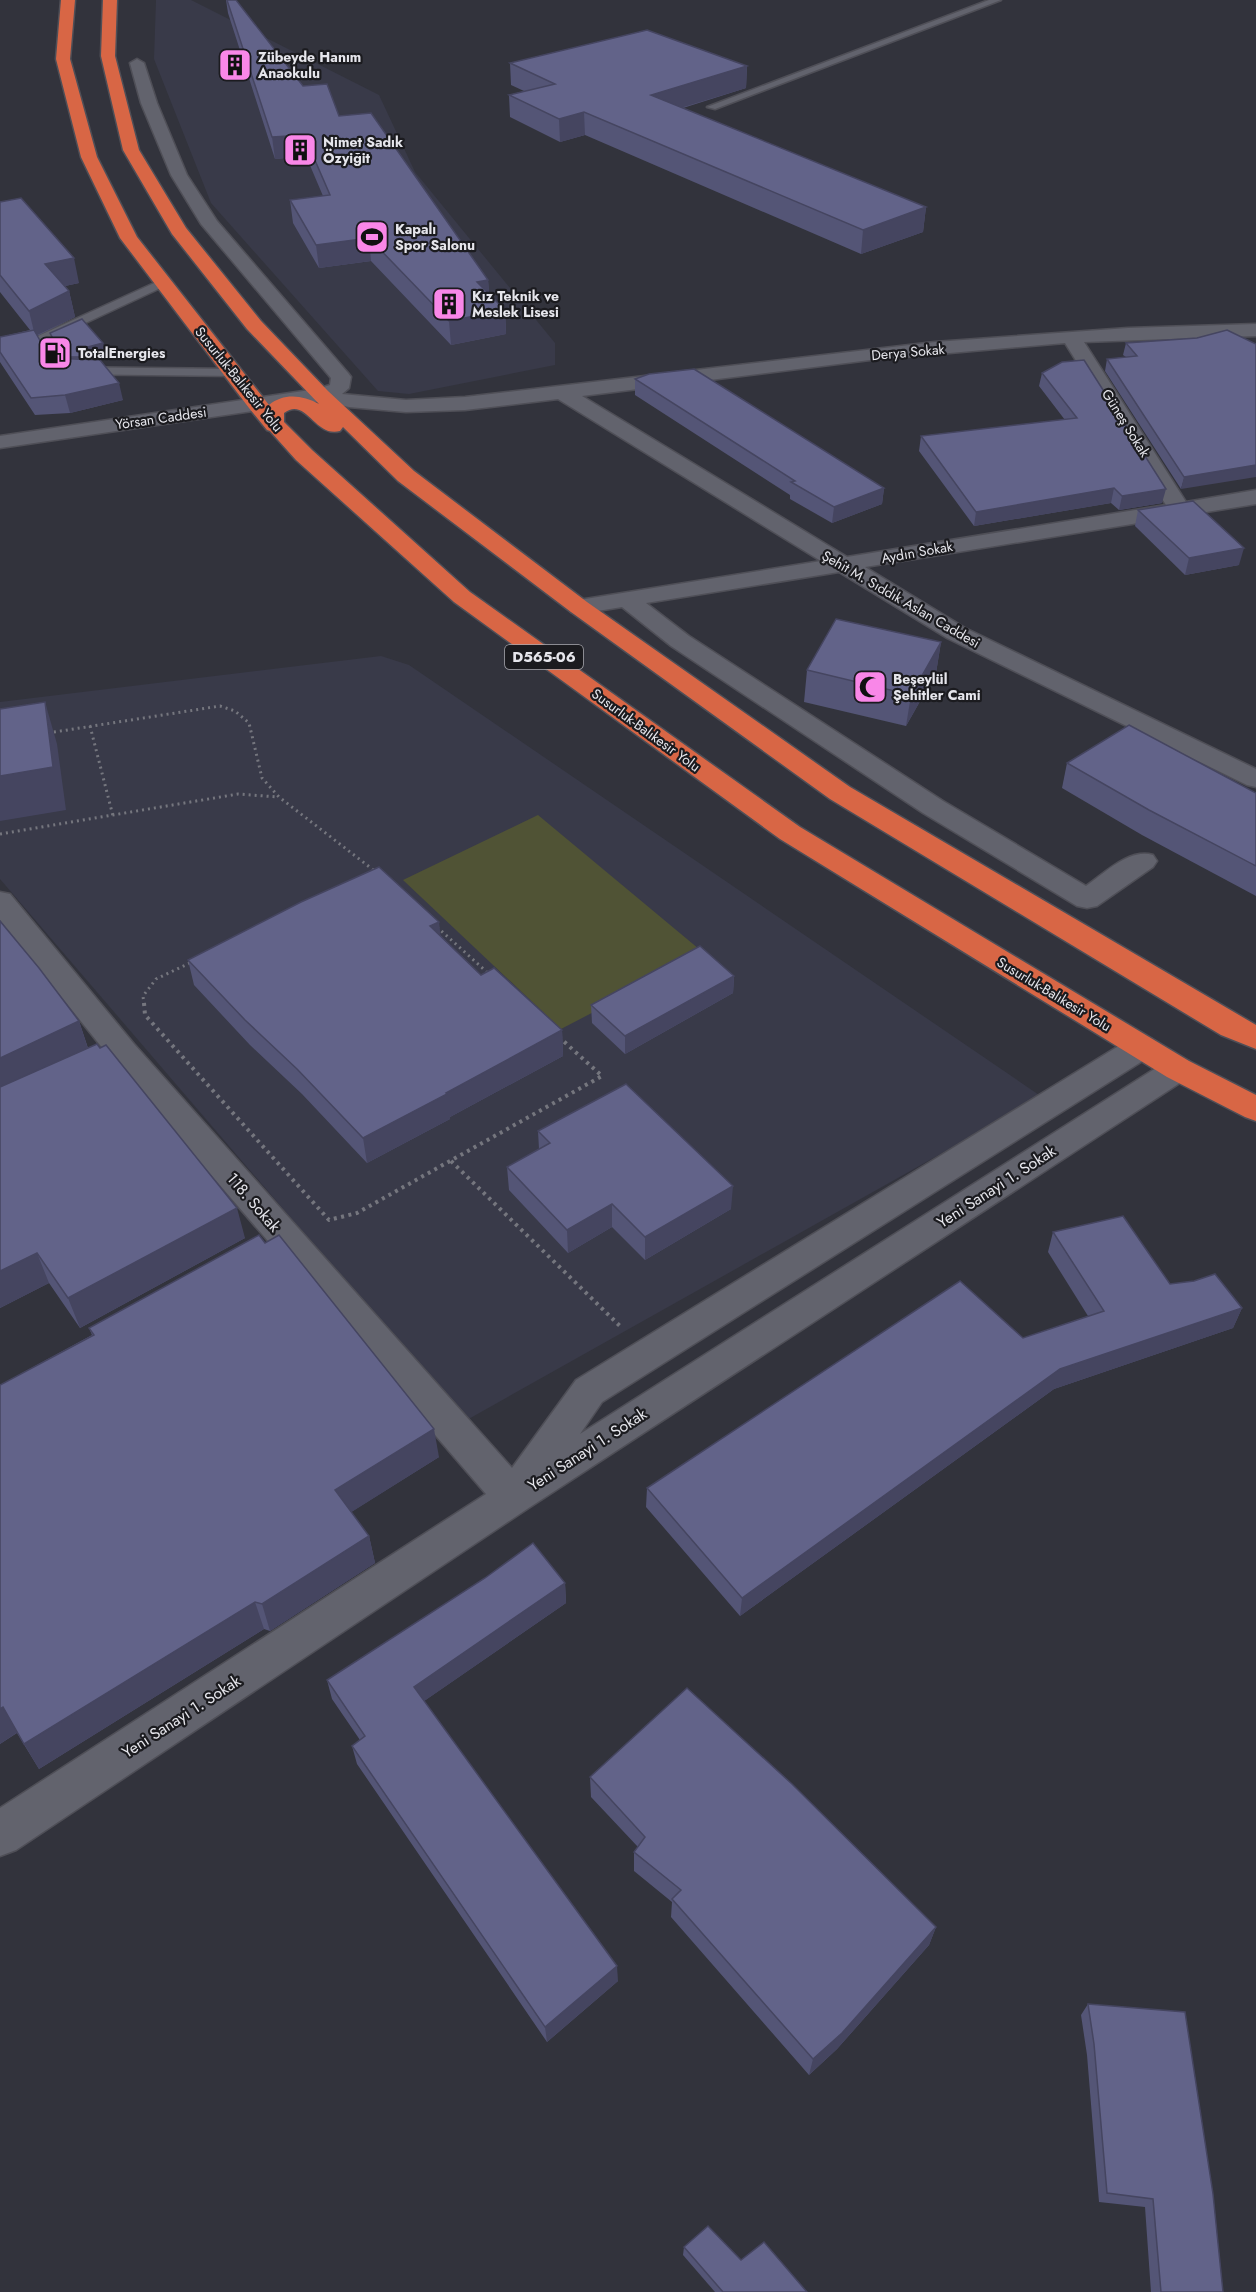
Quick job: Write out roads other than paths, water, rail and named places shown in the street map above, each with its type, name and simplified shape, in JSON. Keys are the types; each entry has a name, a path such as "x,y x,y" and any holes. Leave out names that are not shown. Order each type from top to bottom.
{"highway":[{"name":"Susurluk-Balıkesir Yolu","path":"68,0 63,59 89,157 129,238 274,426 462,597 790,833 1178,1069 1256,1109"},
{"path":"110,0 108,56 130,150 178,230 255,325 321,395 406,476 579,607 840,793 1232,1027 1256,1038"},
{"path":"274,426 274,411 278,406 290,402 315,409 344,439 417,503 484,535"}],"street":[{"path":"137,63 148,103 179,175 210,224 341,376 354,387 389,404"},
{"name":"Derya Sokak","path":"389,404 428,405 561,392 831,358 1072,338 1256,330"},
{"name":"Güneş Sokak","path":"1072,338 1179,508"},
{"path":"321,395 339,388 341,376"},
{"name":"Şehit M. Sıddık Aslan Caddesi","path":"561,392 841,565 956,633 1256,779"},
{"name":"Yörsan Caddesi","path":"0,442 321,395 336,399 389,404"},
{"name":"Aydın Sokak","path":"579,607 1256,497"},
{"path":"626,599 680,641 933,807 1087,899 1143,861"},
{"name":"118. Sokak","path":"0,902 123,1052 513,1497"},
{"path":"513,1497 589,1391 1141,1047"},
{"path":"92,1067 123,1052"},
{"name":"Yeni Sanayi 1. Sokak","path":"0,1834 513,1497 1178,1069"},
{"path":"252,1253 284,1236"}],"lane":[{"path":"712,106 997,0"},
{"path":"163,283 42,339 60,371 233,373"}],"place":[{"name":"Zübeyde Hanım Anaokulu","path":"235,65"},
{"name":"Nimet Sadık Özyiğit","path":"300,150"},
{"name":"Kapalı Spor Salonu","path":"372,237"},
{"name":"Kız Teknik ve Meslek Lisesi","path":"449,304"},
{"name":"TotalEnergies","path":"55,353"},
{"name":"Beşeylül Şehitler Cami","path":"870,687"}]}
